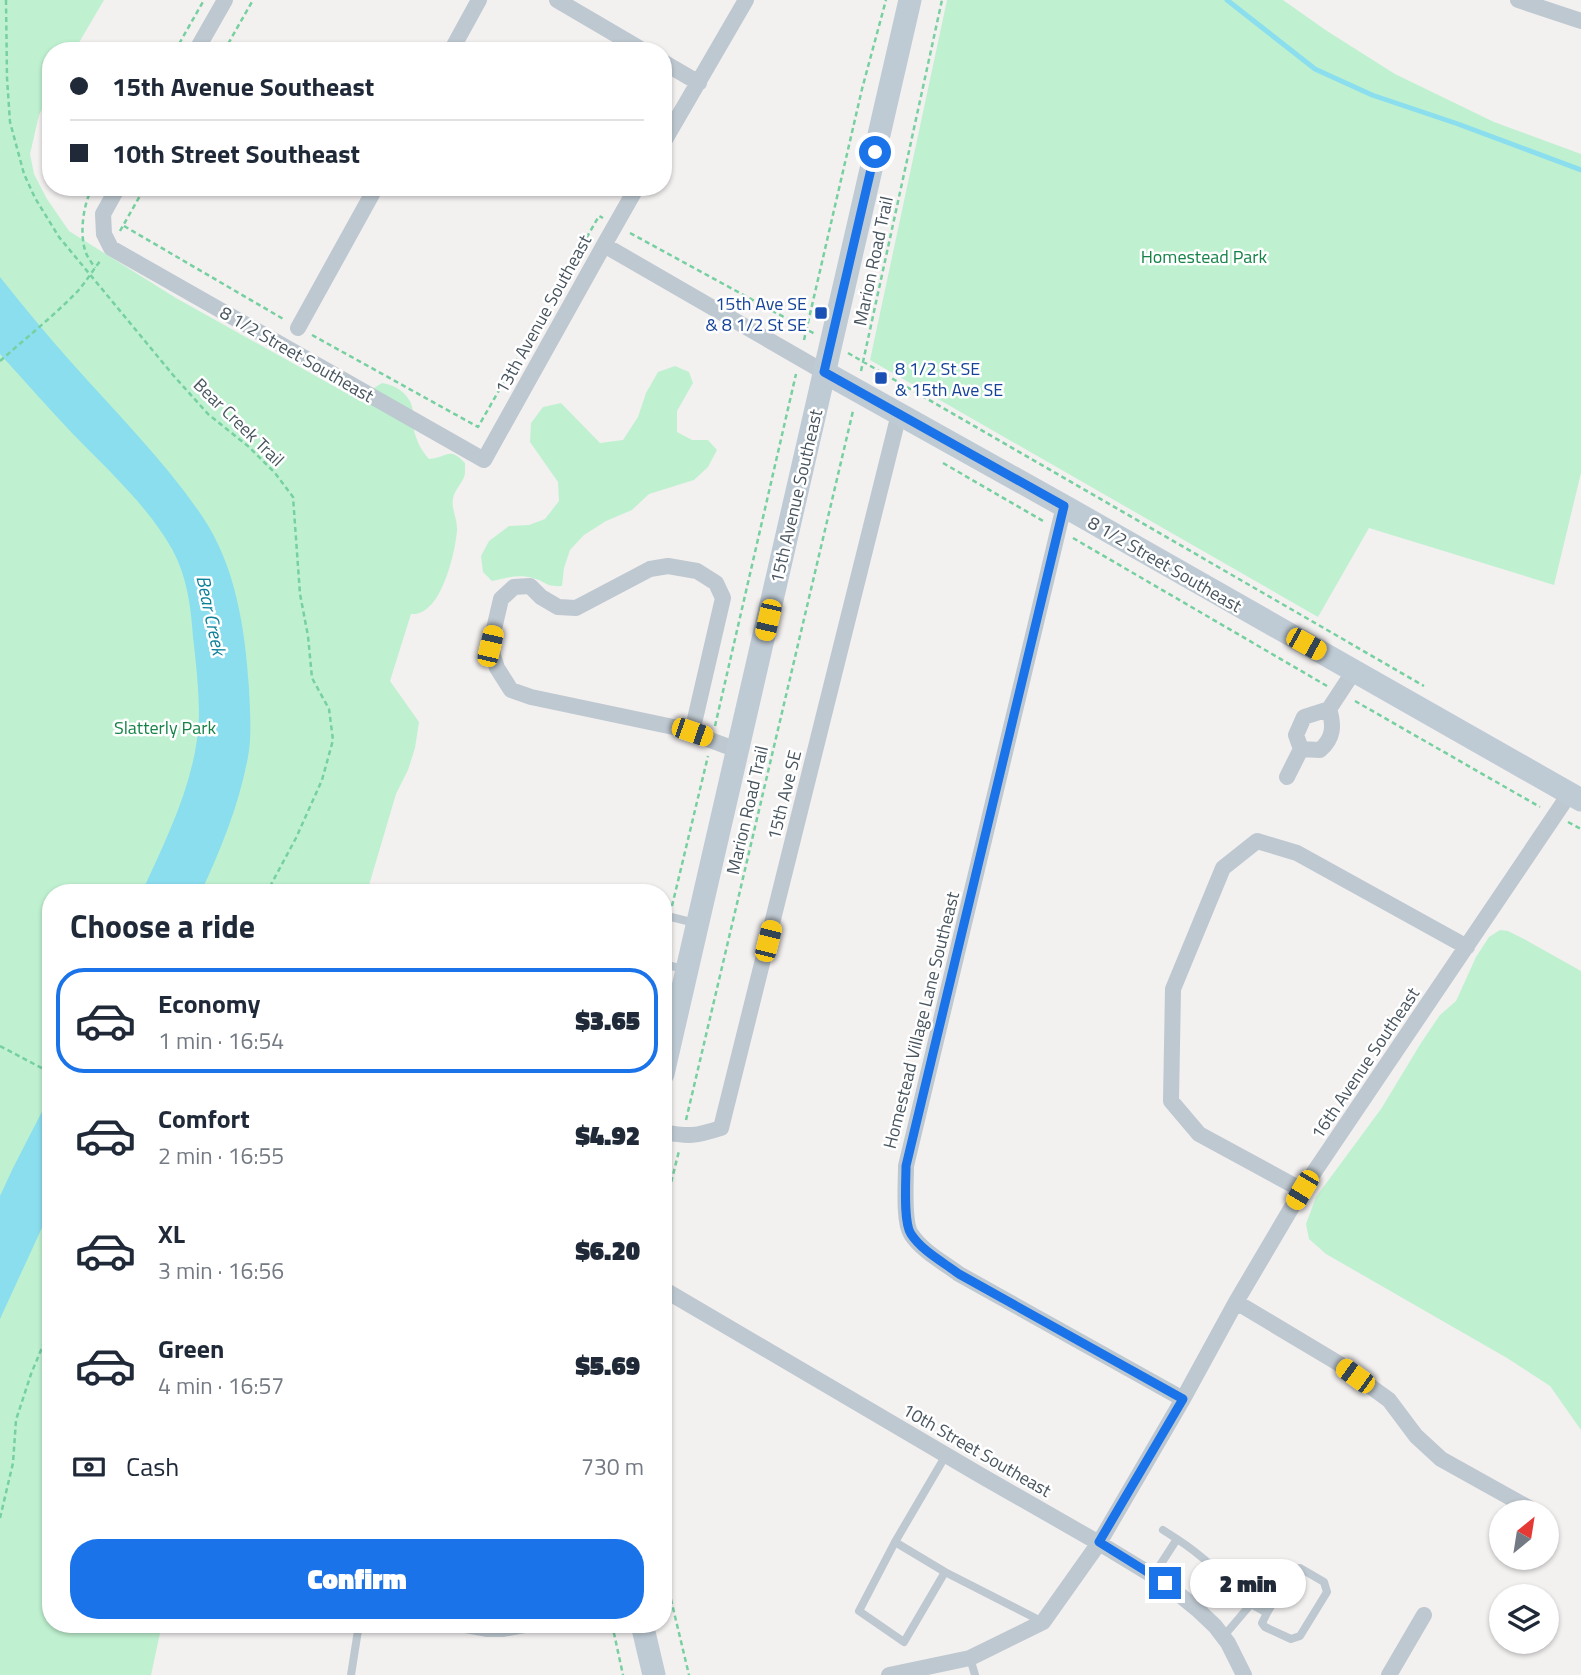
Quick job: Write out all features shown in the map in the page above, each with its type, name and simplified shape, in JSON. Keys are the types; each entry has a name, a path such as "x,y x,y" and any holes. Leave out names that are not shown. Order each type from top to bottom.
{"main road":[{"name":"15th Avenue Southeast","path":"672,1034 910,0"},
{"name":"8 1/2 Street Southeast","path":"824,372 1575,797"},
{"path":"644,1633 654,1675"}],"street":[{"path":"201,42 225,0"},
{"path":"456,42 480,0"},
{"path":"557,0 629,42"},
{"path":"672,128 746,0"},
{"path":"1518,0 1581,21"},
{"path":"672,67 699,83"},
{"name":"8 1/2 Street Southeast","path":"113,196 103,214 104,234 111,248 484,460"},
{"path":"298,328 371,196"},
{"name":"13th Avenue Southeast","path":"484,460 632,196"},
{"name":"8 1/2 Street Southeast","path":"604,245 824,372"},
{"name":"15th Ave SE","path":"672,1133 697,1135 721,1128 899,414"},
{"name":"Homestead Village Lane Southeast","path":"1064,506 906,1166 905,1199 909,1232 928,1251 959,1274 1183,1399"},
{"path":"692,732 723,598 716,583 697,571 668,566 650,569 576,608 558,607 541,597 530,586 514,587 501,599 490,646 497,668 511,690 531,697 678,728 737,750"},
{"path":"1287,777 1301,749 1296,735 1304,718 1329,709 1354,671"},
{"path":"1301,749 1320,750 1328,743 1333,728 1329,709"},
{"name":"16th Avenue Southeast","path":"1042,1622 1099,1542 1302,1190 1555,815 1575,797"},
{"path":"1302,1190 1199,1134 1171,1101 1173,989 1223,868 1257,841 1297,853 1466,947"},
{"name":"10th Street Southeast","path":"672,1294 1153,1576 1215,1626 1244,1675"},
{"path":"1236,1302 1338,1363 1389,1400 1416,1436 1441,1459 1515,1500"},
{"path":"1389,1675 1424,1615"},
{"path":"889,1675 930,1671 970,1658 1042,1622"}],"lane":[{"path":"672,916 698,924"},
{"path":"672,966 687,969"},
{"path":"945,1572 904,1642 859,1611 895,1542 947,1455"},
{"path":"1163,1530 1195,1551 1251,1604 1267,1613"},
{"path":"1153,1576 1177,1539"},
{"path":"895,1542 945,1572 1042,1622"},
{"path":"1300,1568 1324,1582 1327,1592 1300,1636 1291,1639 1265,1627 1262,1623 1267,1613 1291,1572 1300,1568"},
{"path":"1223,1637 1251,1604"},
{"path":"351,1675 358,1633"},
{"path":"970,1658 975,1675"}],"path":[{"name":"Bear Creek Trail","path":"6,0 10,122 24,174 35,198 59,237 208,414 275,472 293,497 300,594 312,678 329,709 333,740 316,792 296,838 271,884"},
{"path":"179,42 204,0"},
{"path":"228,42 253,0"},
{"path":"636,237 807,329 862,89 886,0"},
{"name":"Marion Road Trail","path":"942,0 863,362 1426,687"},
{"path":"0,361 75,294 91,276 94,268 85,251 82,224 88,196"},
{"path":"140,196 124,226 298,328 478,427 598,216"},
{"path":"672,895 712,739 795,375"},
{"name":"Marion Road Trail","path":"672,1177 853,411"},
{"path":"941,462 1581,829"},
{"path":"0,1046 42,1068"},
{"path":"0,1518 13,1463 16,1420 42,1348"},
{"path":"672,1604 689,1675"},
{"path":"614,1633 623,1675"}],"green space":[{"name":"Slatterly Park","path":"0,0 104,0 79,42 42,42 42,109 30,154 42,196 45,196 69,231 176,298 364,403 370,392 382,383 396,387 410,401 416,438 429,459 455,455 465,463 465,474 453,499 457,531 444,582 431,605 422,612 411,614 390,681 419,722 415,748 396,794 369,884 42,884 42,1633 160,1633 151,1675 0,1675"},
{"name":"Homestead Park","path":"947,0 1283,0 1395,74 1494,122 1581,154 1581,473 1554,585 1369,528 1318,617 870,360"},
{"path":"675,366 689,372 693,383 677,411 677,432 692,440 708,440 717,450 708,467 694,480 649,494 632,510 606,521 584,535 570,550 562,586 549,585 522,576 492,581 483,572 481,556 489,541 509,526 529,525 545,519 559,501 558,482 530,442 531,423 543,407 561,403 600,443 623,440 638,417 646,393 658,372"},
{"path":"1500,930 1524,939 1581,971 1581,1430 1550,1386 1507,1358 1326,1254 1309,1239 1306,1224 1316,1197 1381,1109 1440,1015 1456,1001 1476,957 1489,937"}],"water":[{"name":"Bear Creek","path":"0,277 156,456 202,516 223,556 231,577 241,621 247,666 250,732 244,775 234,809 204,884 146,884 187,785 197,739 199,716 196,667 189,603 181,570 172,549 139,502 0,354"},
{"path":"42,1112 42,1228 0,1319 0,1196"}],"waterway":[{"path":"1227,0 1315,69 1372,95 1581,170"}],"place":[{"name":"15th Ave SE & 8 1/2 St SE","path":"821,313"},
{"name":"8 1/2 St SE & 15th Ave SE","path":"881,378"}],"route":[{"path":"875,152 824,372 1064,506 906,1166 905,1199 909,1232 928,1251 959,1274 1183,1399 1099,1542 1165,1583"}]}
